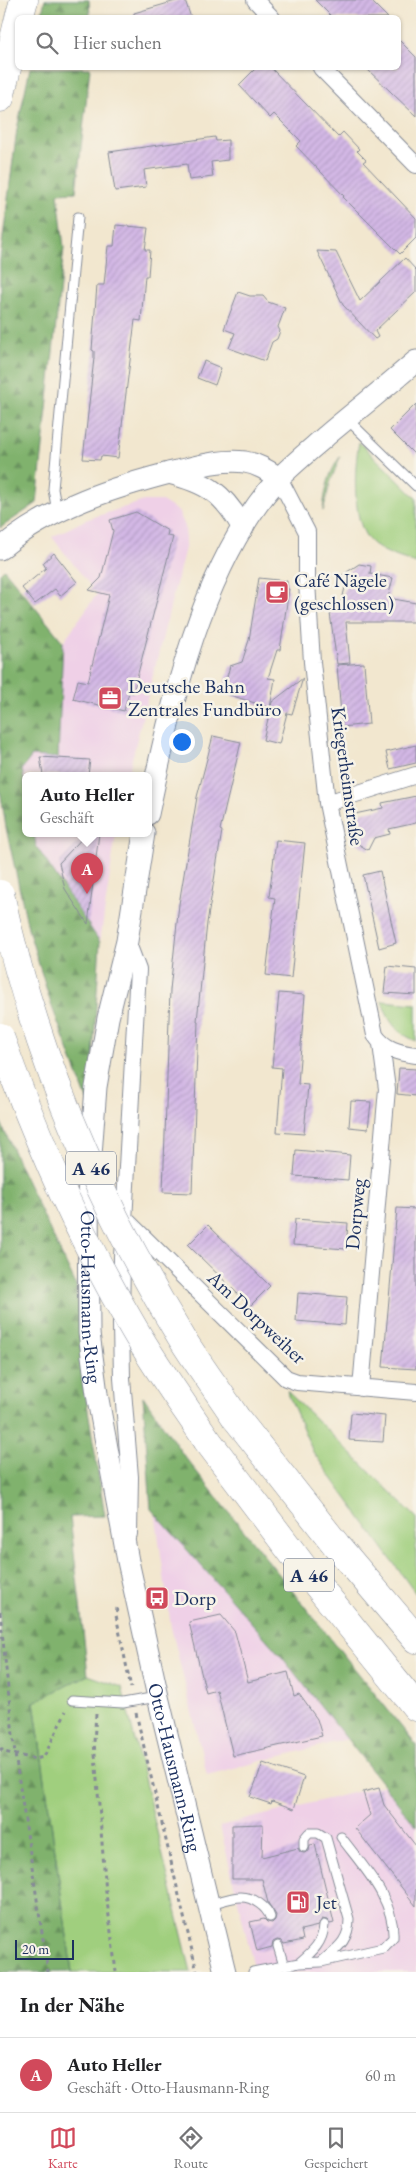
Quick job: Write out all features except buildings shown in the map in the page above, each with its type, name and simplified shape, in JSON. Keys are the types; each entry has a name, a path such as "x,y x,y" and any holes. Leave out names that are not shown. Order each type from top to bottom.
{"highway":[{"path":"20,15 24,0"},
{"path":"0,98 15,35"},
{"name":"A 46","path":"0,894 13,954 46,1057 83,1151 135,1256 184,1340 236,1418 337,1546 416,1638"},
{"name":"A 46","path":"0,1037 37,1136 81,1233 134,1331 207,1440 300,1563 416,1707"}],"street":[{"path":"255,0 269,15"},
{"path":"323,70 416,165"},
{"path":"152,797 174,706 198,625 224,565 243,528 279,478 416,361"},
{"path":"0,549 72,504 169,474 212,464 243,462 262,467 279,478"},
{"path":"169,474 190,479 214,490 224,499 243,528"},
{"name":"Kriegerheimstraße","path":"279,478 307,532 307,582 312,662 327,803 375,1034 381,1044"},
{"path":"327,803 416,775"},
{"name":"Otto-Hausmann-Ring","path":"143,837 127,941 108,1018 96,1087 88,1196 89,1334 92,1363 128,1561 158,1697 225,1972"},
{"name":"Otto-Hausmann-Ring","path":"127,941 138,970 121,1324 122,1378 130,1477 128,1561"},
{"path":"381,1044 389,1049 416,1055"},
{"name":"Dorpweg","path":"361,1388 387,1089 381,1044"},
{"name":"Am Dorpweiher","path":"125,1219 283,1376 297,1382 416,1392"}],"lane":[{"path":"57,513 53,489 78,216"},
{"path":"347,419 416,486"},
{"path":"72,1700 123,1703 158,1697"},
{"path":"304,1847 304,1840 309,1833 318,1833 326,1838 349,1919 349,1931 343,1942 321,1962"},
{"path":"253,1972 321,1962 383,1948 394,1938 394,1924 384,1897 342,1837"},
{"path":"208,1904 242,1897 257,1902 268,1912 270,1917"},
{"path":"299,1964 315,1949 324,1935 324,1925"},
{"path":"278,1946 284,1966"}],"path":[{"path":"118,1606 116,1615 142,1746 197,1972"},
{"path":"0,1612 15,1754 48,1972"},
{"path":"0,1748 4,1752 35,1759 44,1757 72,1700"},
{"path":"97,1701 94,1742 106,1894 116,1972"}],"shaded area":[{"path":"144,501 162,501 178,511 185,526 186,544 129,772 23,772 22,769 32,756 58,757 63,642 97,594 52,537 85,520"},
{"path":"35,837 115,837 100,942 36,846"},
{"path":"155,1512 281,1656 348,1739 207,1775 171,1627"},
{"name":"Jet","path":"384,1785 416,1826 416,1972 255,1972 220,1826"}],"green space":[{"path":"45,0 89,0 90,15 41,15"},
{"path":"30,70 90,70 76,192 58,193 64,248 37,503 0,528 0,260 17,129"},
{"path":"359,442 416,498 416,563 383,550 373,544 366,536 361,524 356,496 355,481"},
{"path":"340,457 330,483 323,511 328,482"},
{"path":"4,569 63,642 58,758 32,756 22,769 22,837 35,837 36,846 100,942 90,1108 51,1004 29,932 6,828 0,789 0,573"},
{"path":"382,1001 416,1004 416,1041 403,1034 394,1026 387,1015"},
{"path":"0,1120 76,1285 85,1391 105,1516 70,1517 88,1675 34,1702 72,1972 0,1972"},
{"path":"287,1391 416,1517 416,1594 313,1452"},
{"path":"143,1396 184,1456 416,1745 416,1826 281,1656 151,1509"},
{"path":"88,1675 122,1687 191,1972 72,1972 34,1701"}],"place":[{"name":"Café Nägele (geschlossen)","path":"277,592"},
{"name":"Deutsche Bahn Zentrales Fundbüro","path":"110,698"},
{"name":"Auto Heller","path":"87,894"},
{"name":"Dorp","path":"157,1598"},
{"name":"Jet","path":"298,1902"}]}
